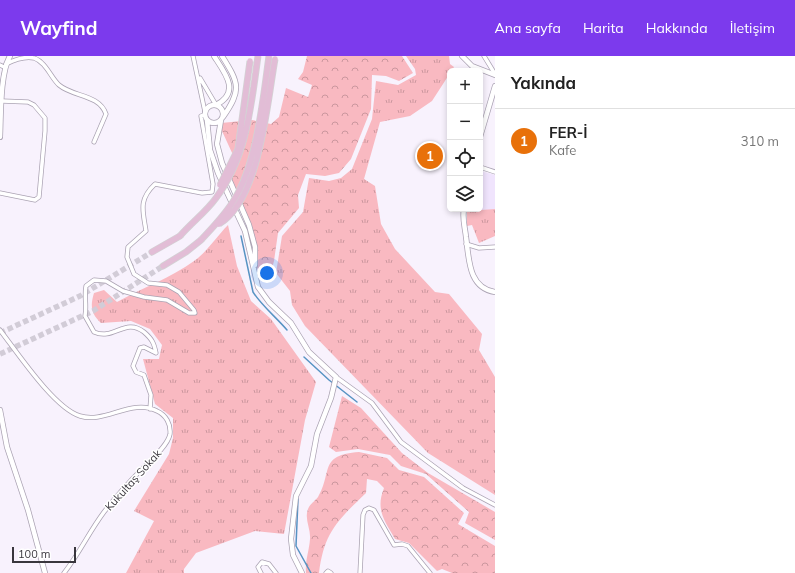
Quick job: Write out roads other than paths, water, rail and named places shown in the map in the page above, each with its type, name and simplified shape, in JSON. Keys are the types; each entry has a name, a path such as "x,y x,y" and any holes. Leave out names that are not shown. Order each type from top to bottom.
{"main road":[{"path":"152,252 180,236 216,199 235,169 242,148 250,114 258,56"},
{"path":"163,266 186,252 201,240 225,214 235,199 251,159 269,56"},
{"path":"198,217 214,195 230,167 238,149 251,58"},
{"path":"212,228 224,221 234,212 250,179 259,155 275,58"}],"street":[{"path":"0,136 2,101 1,76 3,66 10,56"},
{"path":"193,56 207,120 210,150 218,173 245,231 258,287 269,302 286,316 309,352 336,379 372,403 401,442 463,488 495,505"},
{"path":"0,330 46,389 69,410 80,416 94,417 142,408 150,409 151,395 144,375 136,372 132,366 140,348 144,347 156,353 153,341 135,326 129,326 104,335 94,332 85,316 86,286 94,280 106,281 123,292 167,300 189,313 195,314 194,310 179,292 167,285 148,283 134,274 127,257 128,247 146,232 142,216 144,200 155,184 202,193 212,192 213,184 201,116 205,113 208,107 216,105 224,100 230,90 225,74 214,56"},
{"path":"207,120 215,123 222,119 234,97 236,81 222,56"},
{"path":"462,56 472,66 495,75"},
{"path":"484,56 495,75"},
{"path":"3,66 22,58 32,58 38,60 60,86 99,103 106,114 94,142"},
{"path":"198,74 216,105 223,111 217,144 222,163 249,225 255,247 255,277"},
{"path":"483,128 495,86"},
{"path":"0,193 35,200 40,197 45,131 45,118 34,104 28,102 2,101"},
{"path":"483,168 495,172"},
{"path":"464,212 463,223 470,267 476,282 487,291 495,292"},
{"path":"466,244 479,248 495,247"},
{"path":"302,573 293,554 291,539 296,496 311,466 317,434 336,379"},
{"name":"Kukultaş Sokak","path":"64,573 72,563 103,513 128,483 161,449 170,435 168,423 164,416 150,409"},
{"path":"0,410 7,447 28,510 45,573"},
{"path":"360,573 362,515 368,508 374,510 394,545 408,546 430,573"},
{"path":"261,573 258,567 262,562 269,564 276,573"},
{"path":"326,573 328,571 331,573"}],"waterway":[{"path":"241,236 253,292 287,330"},
{"path":"304,357 329,380 357,402"},
{"path":"298,499 296,546 311,573"}],"tunnel":[{"path":"0,333 80,296 152,252"},
{"path":"0,354 93,311 163,266"}],"place":[{"name":"FER-İ","path":"430,156"}]}
